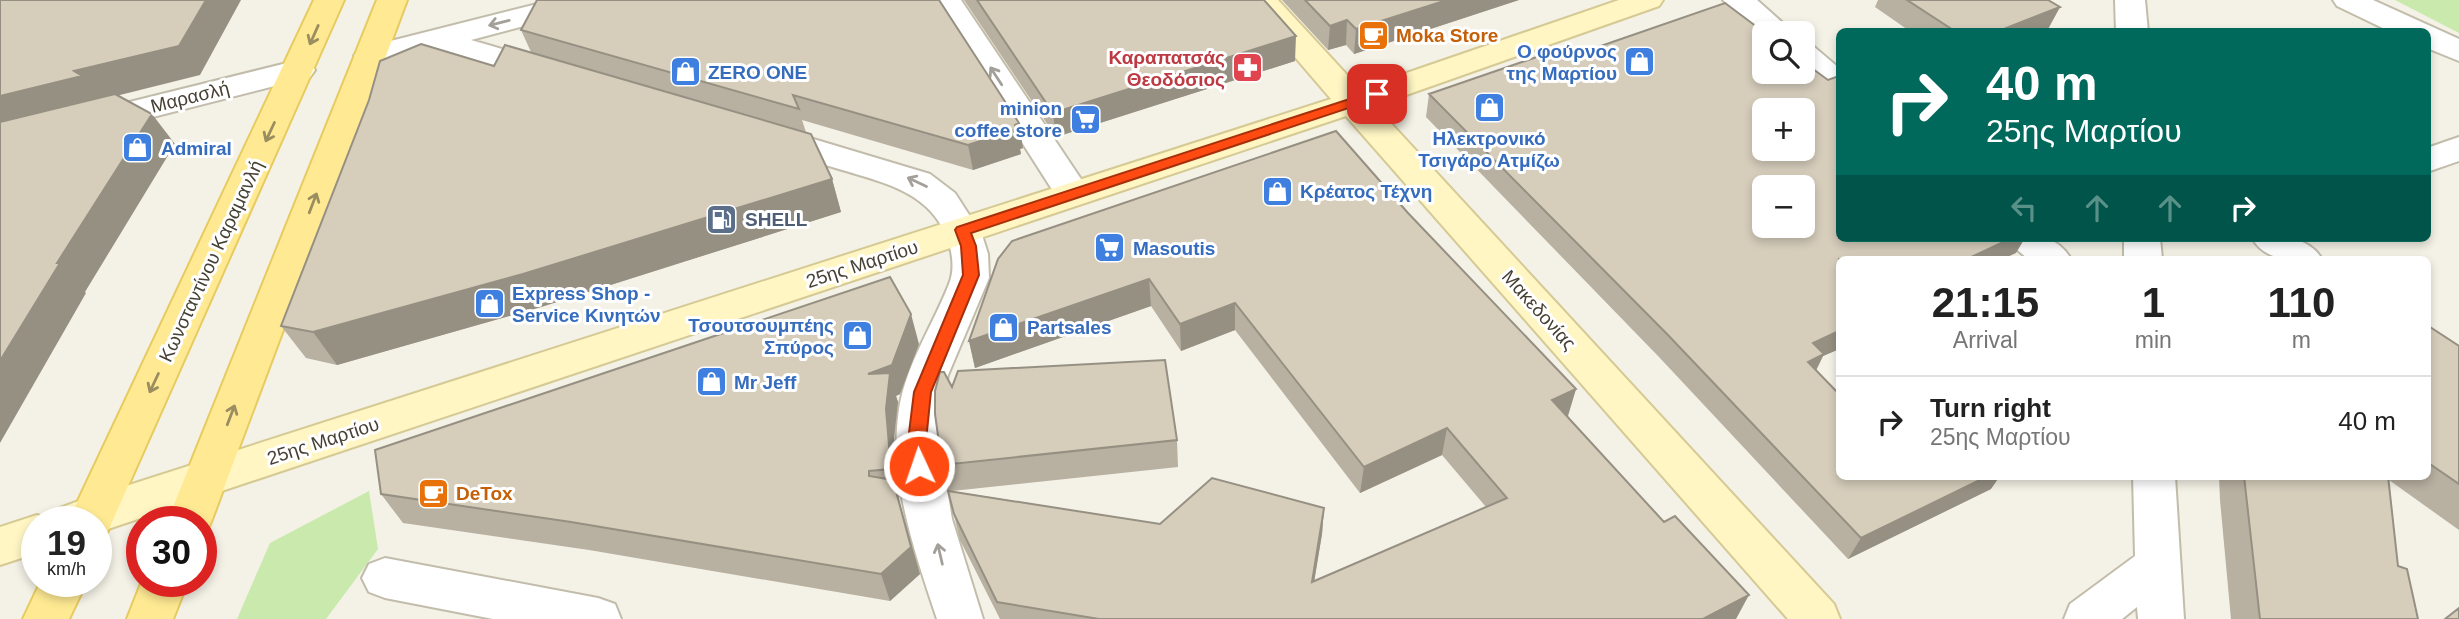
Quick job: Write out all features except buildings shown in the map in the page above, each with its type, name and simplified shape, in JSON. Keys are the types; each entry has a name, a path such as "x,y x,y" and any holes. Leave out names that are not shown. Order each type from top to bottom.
{"main road":[{"name":"Κωνσταντίνου Καραμανλή","path":"92,506 299,70 329,0"},
{"path":"195,506 392,0"},
{"name":"Μακεδονίας","path":"1261,0 1817,619"},
{"name":"25ης Μαρτίου","path":"112,510 1352,103 1648,0"},
{"path":"0,546 21,539"},
{"path":"46,619 56,597"},
{"path":"150,619 159,597"}],"street":[{"path":"370,56 589,0"},
{"path":"946,0 1073,194"},
{"path":"1738,0 1763,21"},
{"path":"2130,0 2132,28"},
{"path":"2348,0 2408,28"},
{"path":"2431,38 2459,51"},
{"path":"434,40 579,82"},
{"path":"1815,64 1836,81"},
{"name":"Μαρασλή","path":"0,145 299,70"},
{"path":"737,128 909,178 929,187 945,201 962,230 969,246 971,275 930,369 918,416 917,441 919,466 944,572 960,619"},
{"path":"2431,159 2459,148"},
{"path":"2031,242 2048,256"},
{"path":"2276,242 2298,256"},
{"path":"2154,480 2161,619"},
{"path":"2087,619 2158,565"},
{"path":"385,578 598,619"}],"green space":[{"path":"2395,0 2459,0 2459,33"},
{"path":"369,491 378,549 326,619 237,619 270,543"}],"place":[{"name":"Moka Store","path":"1373,35"},
{"name":"Ο φούρνος της Μαρτίου","path":"1640,62"},
{"name":"Καραπατσάς Θεοδόσιος","path":"1248,68"},
{"name":"ZERO ONE","path":"685,72"},
{"name":"Ηλεκτρονικό Τσιγάρο Ατμίζω","path":"1489,107"},
{"name":"minion coffee store","path":"1085,119"},
{"name":"Admiral","path":"138,148"},
{"name":"Κρέατος Τέχνη","path":"1277,191"},
{"name":"SHELL","path":"722,219"},
{"name":"Masoutis","path":"1110,248"},
{"name":"Express Shop - Service Κινητών","path":"489,304"},
{"name":"Partsales","path":"1004,327"},
{"name":"Τσουτσουμπέης Σπύρος","path":"857,336"},
{"name":"Mr Jeff","path":"711,382"},
{"name":"DeTox","path":"433,493"}],"route":[{"path":"919,466 918,416 922,392 971,275 969,246 962,230 1377,94"}]}
